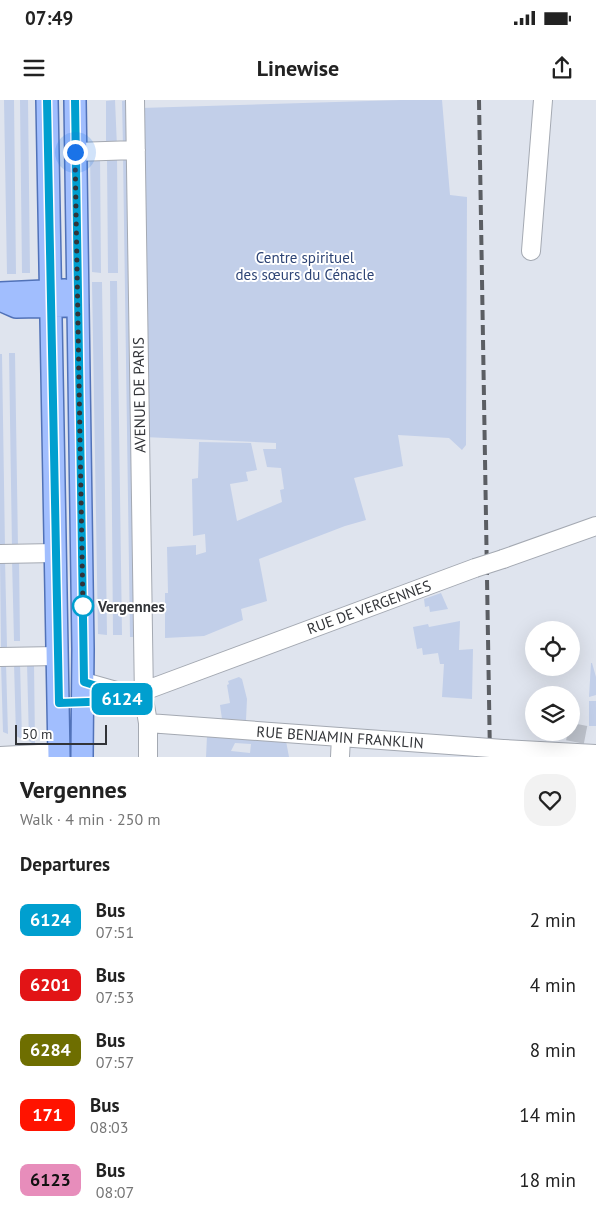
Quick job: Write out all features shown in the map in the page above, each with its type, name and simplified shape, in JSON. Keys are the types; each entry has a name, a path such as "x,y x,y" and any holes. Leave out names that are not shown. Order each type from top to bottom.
{"main road":[{"path":"47,100 59,692 58,755"},
{"path":"74,100 84,682 82,757"},
{"path":"0,293 51,298 78,298"},
{"path":"0,300 16,307 51,298"},
{"path":"59,692 84,682"},
{"path":"59,692 84,703"}],"street":[{"name":"AVENUE DE PARIS","path":"135,100 144,690"},
{"path":"531,251 543,100"},
{"path":"75,152 136,150"},
{"name":"RUE DE VERGENNES","path":"84,703 117,701 474,568 596,526"},
{"path":"0,554 56,553"},
{"path":"0,657 58,656"},
{"name":"RUE DE VERGENNES","path":"84,682 116,692 144,690"},
{"path":"144,690 148,723 148,757"},
{"name":"RUE BENJAMIN FRANKLIN","path":"148,723 340,747 441,752 477,747 503,749 575,748 596,754"},
{"path":"0,756 58,755"}],"green space":[{"path":"4,100 14,100 16,274 7,274"},
{"path":"20,100 28,100 30,273 22,273"},
{"path":"115,100 117,147 106,148 106,101"},
{"path":"129,100 130,147 123,147 122,101"},
{"name":"Centre spirituel des sœurs du Cénacle","path":"442,100 450,195 467,197 466,445 462,450 449,438 398,435 403,466 354,478 366,520 345,526 259,559 267,601 241,609 243,620 204,636 165,638 165,593 168,593 167,547 196,545 196,555 206,552 205,534 193,536 192,479 198,478 199,442 251,443 257,470 246,472 248,481 230,484 237,521 282,502 280,490 284,489 281,468 267,467 263,449 276,449 276,443 144,437 141,108"},
{"path":"123,154 132,154 138,637 130,637"},
{"path":"100,155 101,273 92,272 90,156"},
{"path":"107,156 117,156 118,273 108,273"},
{"path":"110,281 117,281 122,635 113,635"},
{"path":"92,282 102,282 107,635 98,634"},
{"path":"9,353 15,353 18,548 12,548"},
{"path":"0,354 2,354 5,548 0,549"},
{"path":"19,558 20,641 14,641 12,559"},
{"path":"0,559 5,559 7,647 1,647"},
{"path":"441,593 448,609 430,612 429,606 425,607 424,599"},
{"path":"460,621 459,650 473,649 472,699 442,697 444,664 440,664 438,653 423,655 422,648 417,649 413,627 428,624 429,627"},
{"path":"1,663 6,663 8,734 3,732"},
{"path":"14,663 20,663 22,739 16,736"},
{"path":"27,663 34,663 35,745 29,741"},
{"path":"591,663 596,677 596,695 589,697"},
{"path":"239,677 242,679 247,699 246,720 222,719 220,705 230,703 228,681"},
{"path":"589,701 596,701 596,726 589,726"},
{"path":"207,736 286,741 289,757 206,757","holes":["235,743 251,744 250,753 231,751"]}],"railway":[{"path":"479,100 490,757"}],"bus line":[{"name":"6124","path":"47,100 59,703 84,703 117,701 144,690 116,692 84,682 75,100"}],"place":[{"name":"Vergennes","path":"83,606"}],"route":[{"path":"75,152 83,610 83,606"}]}
